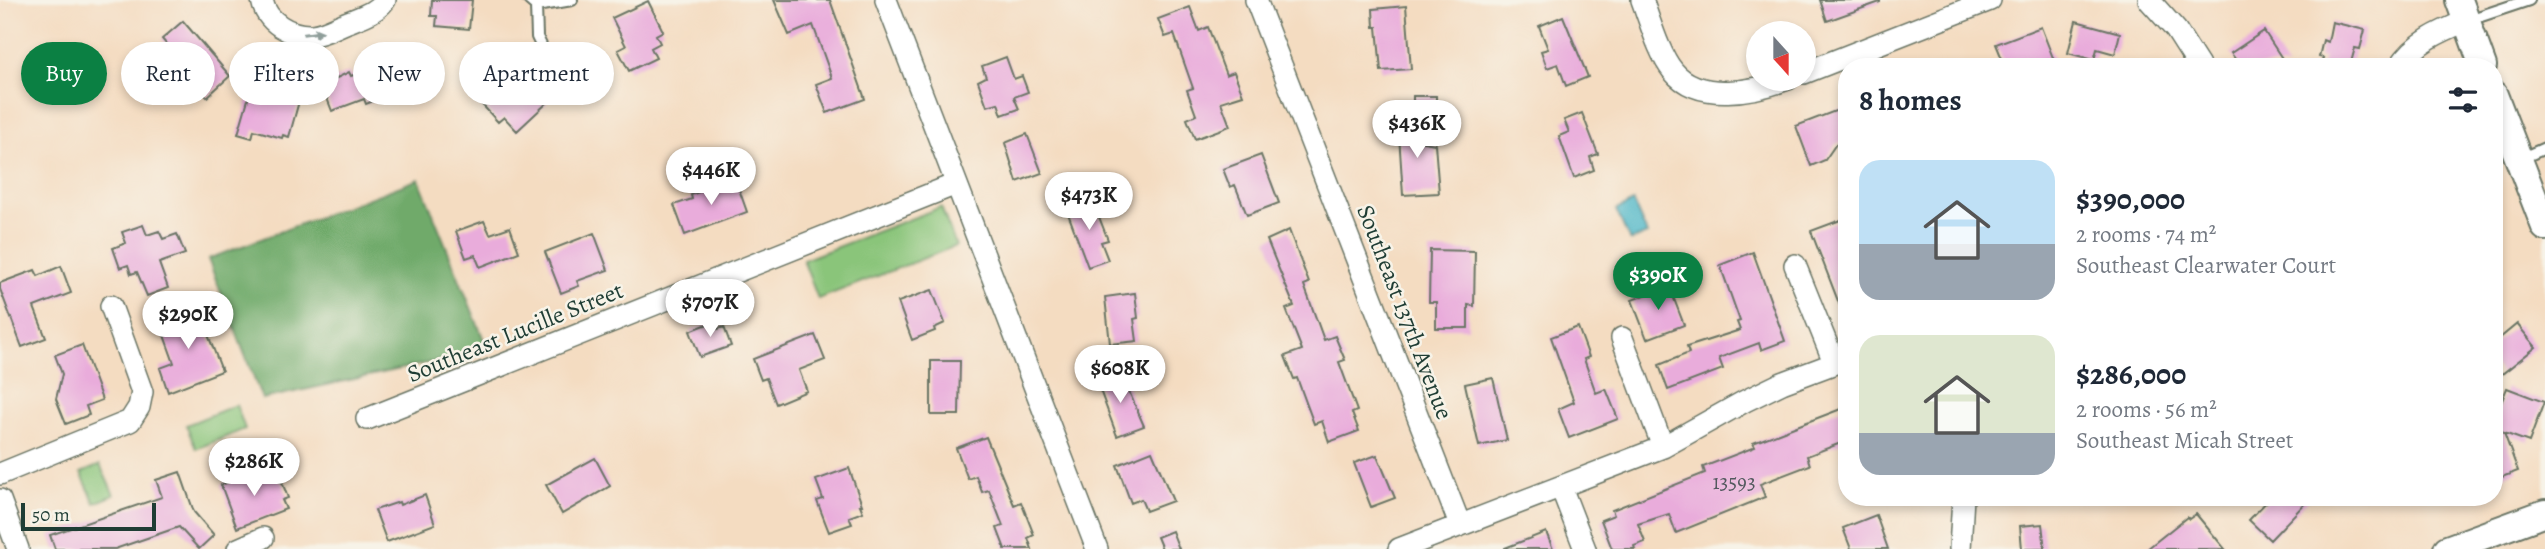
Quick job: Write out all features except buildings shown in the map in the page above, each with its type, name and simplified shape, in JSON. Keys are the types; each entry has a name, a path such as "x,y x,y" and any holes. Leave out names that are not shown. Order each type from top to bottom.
{"street":[{"path":"262,0 272,19 284,29 314,35 376,11 385,0"},
{"path":"886,0 1097,549"},
{"path":"1642,0 1673,70 1687,83 1737,93 1746,91"},
{"path":"1840,58 1990,0"},
{"path":"2149,0 2176,30 2194,58"},
{"name":"Southeast 137th Avenue","path":"1259,1 1460,526"},
{"path":"2406,58 2462,11 2480,58"},
{"path":"1816,67 1838,59"},
{"path":"2503,119 2545,227"},
{"name":"Southeast Lucille Street","path":"367,419 956,184"},
{"path":"1795,265 1838,356"},
{"path":"0,474 131,421 139,407 142,392 111,306"},
{"path":"1622,338 1663,447"},
{"path":"1399,549 1663,447 1745,401 1838,361"},
{"path":"1561,487 1585,549"},
{"path":"0,500 18,549"},
{"path":"1960,549 1962,506"},
{"path":"2447,549 2545,513"},
{"path":"238,549 263,538"}],"lane":[{"path":"539,42 532,3 572,0"},
{"path":"2462,11 2529,0"},
{"path":"2518,160 2545,148"}],"green space":[{"path":"419,179 488,350 262,399 208,259"},
{"path":"941,207 956,246 818,299 803,260"},
{"path":"236,405 245,429 196,449 186,425"},
{"path":"100,465 114,495 95,503 81,473"}],"water":[{"path":"1633,202 1647,234 1630,241 1616,210"}]}
